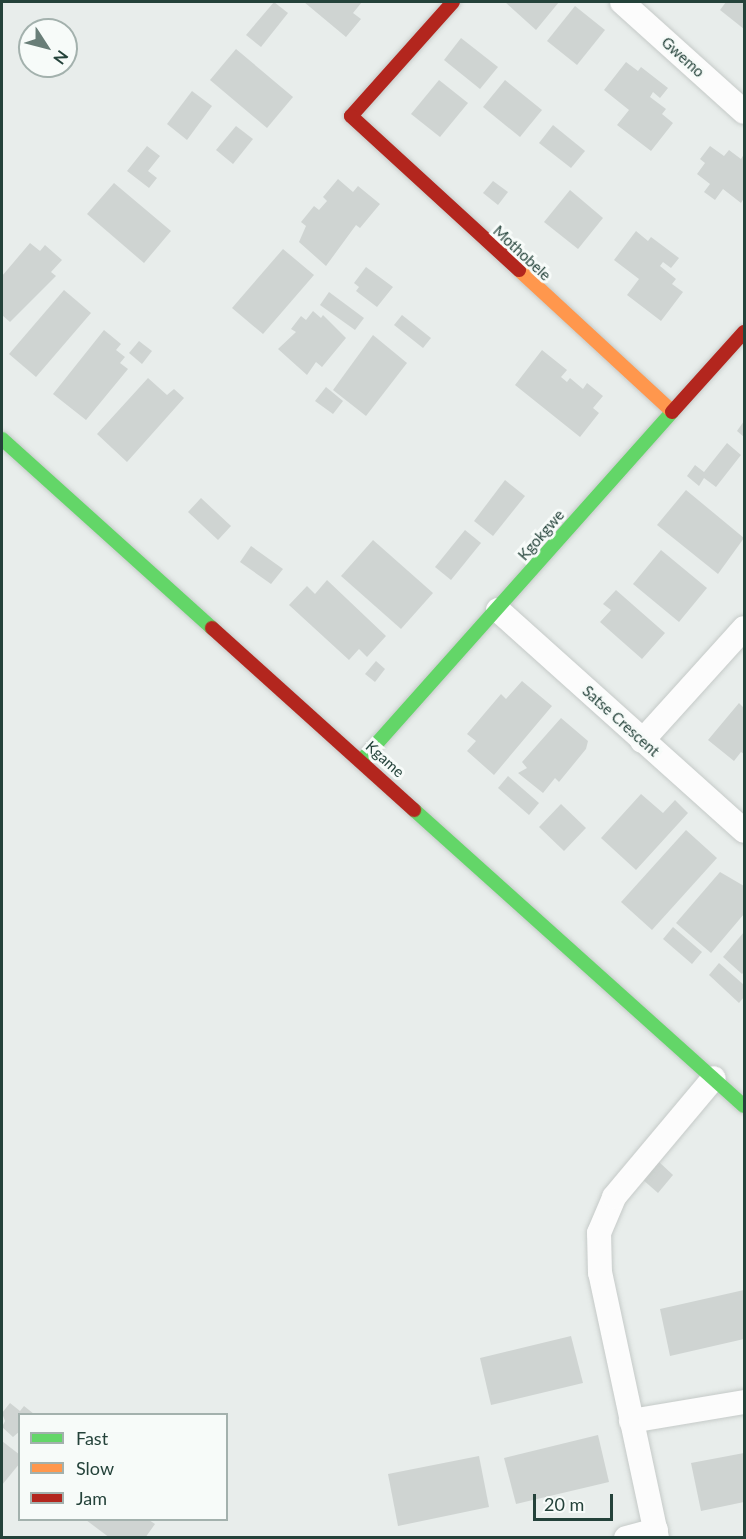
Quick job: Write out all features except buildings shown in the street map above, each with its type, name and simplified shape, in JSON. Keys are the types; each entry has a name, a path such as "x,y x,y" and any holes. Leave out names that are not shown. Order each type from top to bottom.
{"street":[{"name":"Mothobele","path":"453,2 351,116 672,411"},
{"name":"Gwemo","path":"622,2 744,112"},
{"name":"Kgokgwe","path":"362,760 744,332"},
{"name":"Kgame","path":"2,439 362,760 744,1106"},
{"name":"Satse Crescent","path":"498,610 744,831"},
{"path":"642,741 744,628"},
{"path":"626,1538 656,1534 600,1273 599,1233 614,1197 714,1078"},
{"path":"631,1421 744,1402"}],"traffic: fast":[{"path":"362,760 672,412"},
{"path":"2,439 212,628"},
{"path":"414,810 744,1106"}],"traffic: slow":[{"path":"519,270 672,411"}],"traffic: jam":[{"path":"453,2 351,116 519,270"},
{"path":"672,412 744,332"},
{"path":"212,628 414,810"}]}
